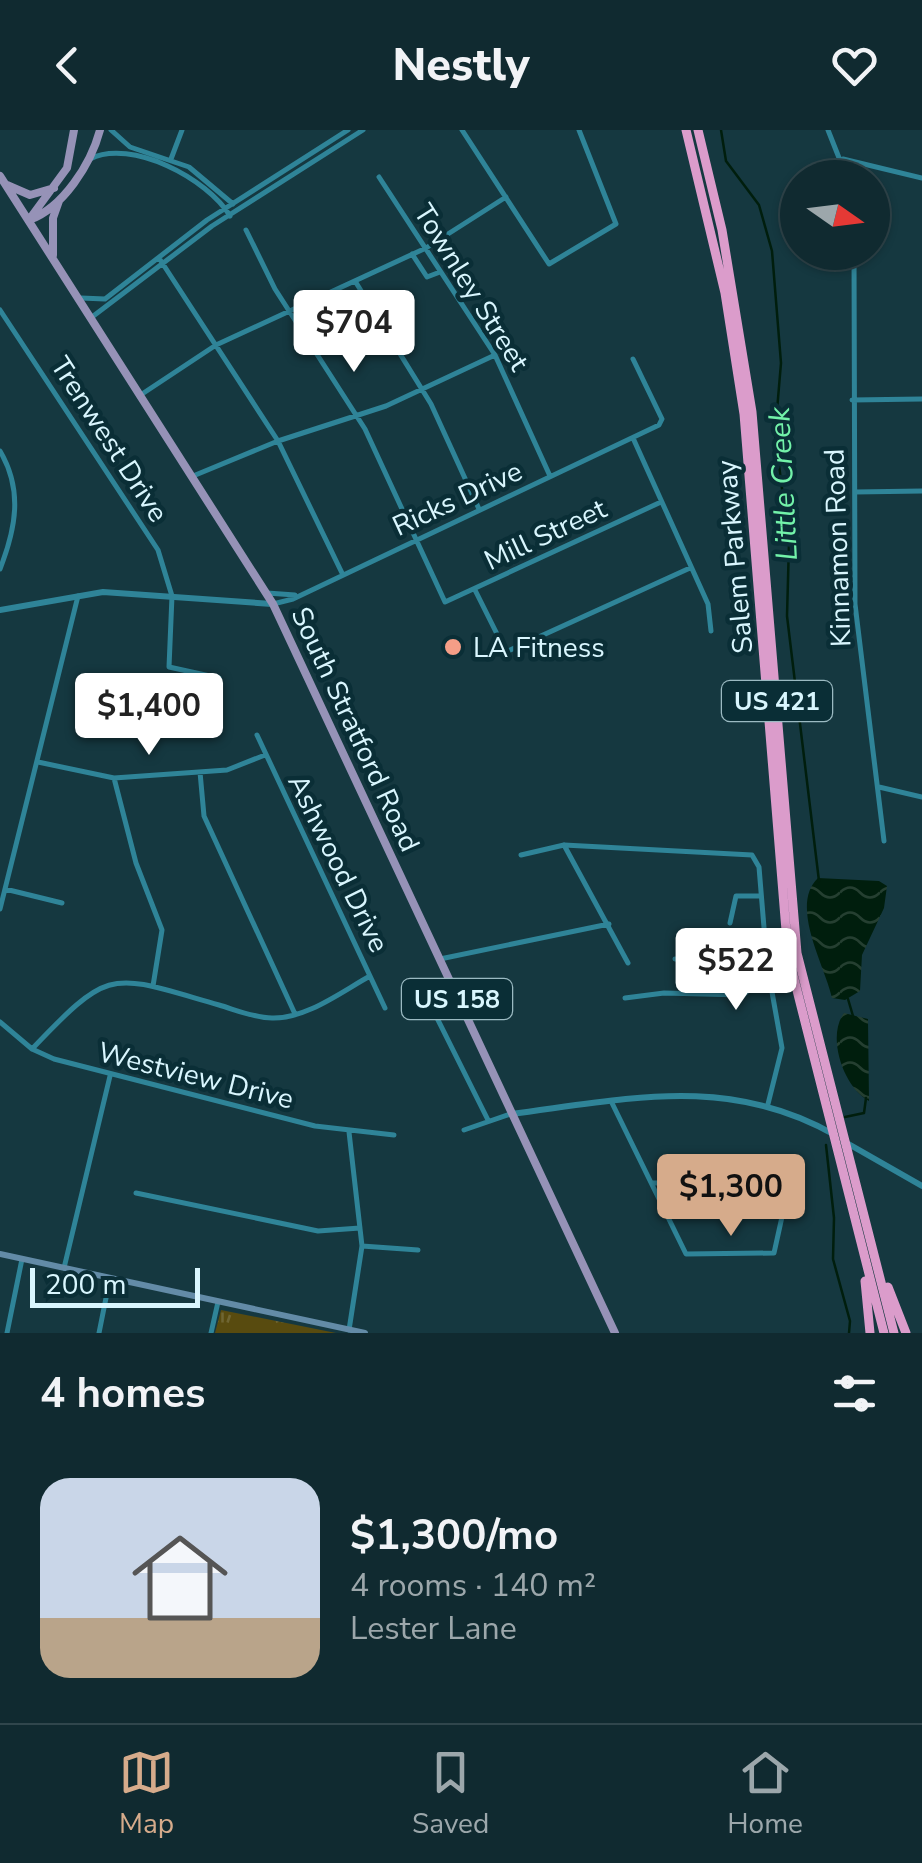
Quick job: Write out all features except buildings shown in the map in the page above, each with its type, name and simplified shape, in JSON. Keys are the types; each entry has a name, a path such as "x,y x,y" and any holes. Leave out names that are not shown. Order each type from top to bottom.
{"highway":[{"name":"Salem Parkway","path":"686,130 725,293 746,429 788,954 865,1241 894,1333"},
{"name":"Salem Parkway","path":"698,130 728,260 756,443 797,953 884,1333"},
{"path":"870,1333 865,1241 876,1244 906,1333"}],"main road":[{"path":"29,220 70,162 74,130"},
{"path":"53,255 53,218 60,199 88,161 100,130"},
{"path":"3,180 30,195 54,188"},
{"name":"South Stratford Road","path":"3,180 273,604 615,1333"},
{"path":"29,220 60,199"},
{"path":"0,1254 366,1333"}],"street":[{"path":"111,130 130,147 205,177 235,207"},
{"path":"170,163 182,130"},
{"path":"81,298 104,299 226,208 235,207 348,130"},
{"path":"258,192 363,130"},
{"path":"462,130 549,264 616,224 579,130"},
{"path":"828,130 843,159 922,178"},
{"path":"88,161 115,152 170,163 199,183 230,216"},
{"path":"301,159 304,167"},
{"path":"199,183 205,177"},
{"name":"Townley Street","path":"379,177 495,355 550,476"},
{"path":"139,396 216,346 426,248 506,197"},
{"path":"92,317 230,216 235,207"},
{"path":"246,230 253,252 358,417 416,538"},
{"path":"412,254 428,277 440,272"},
{"path":"159,258 278,441 342,573"},
{"name":"Kinnamon Road","path":"854,270 856,604 884,841"},
{"path":"355,280 422,388 479,509"},
{"name":"Trenwest Drive","path":"0,310 146,529 166,572 172,596"},
{"path":"193,476 278,441 358,417 495,355"},
{"path":"632,359 662,419 659,426 633,438 708,604 711,632"},
{"path":"852,400 922,399"},
{"name":"Ricks Drive","path":"273,604 633,438"},
{"path":"0,450 12,476 16,518 0,569"},
{"path":"854,492 922,491"},
{"name":"Mill Street","path":"416,538 446,602 661,502"},
{"path":"475,590 506,652 690,568"},
{"name":"Ricks Drive","path":"266,593 298,594"},
{"path":"0,909 78,594"},
{"path":"0,610 78,594 273,604"},
{"path":"172,596 170,667 219,678"},
{"name":"Ashwood Drive","path":"257,735 386,1008"},
{"path":"36,762 114,778 227,770 265,756"},
{"path":"200,772 204,816 295,1014"},
{"path":"114,778 136,863 162,930 153,986"},
{"path":"879,787 922,797"},
{"path":"564,845 628,963"},
{"path":"521,856 564,845 752,855 759,867 767,964 782,1048 768,1104"},
{"path":"5,889 62,903"},
{"path":"730,922 736,896 760,896"},
{"path":"439,960 608,924"},
{"path":"675,959 767,964"},
{"path":"624,998 664,993 744,996 751,988 750,963"},
{"path":"32,1049 94,989 124,981 268,1018 295,1014 370,976"},
{"path":"429,1002 488,1120"},
{"name":"Westview Drive","path":"0,1022 32,1049 110,1075 349,1132 394,1136"},
{"path":"64,1268 110,1075"},
{"path":"464,1130 510,1114 669,1094 768,1104 815,1124 922,1186"},
{"path":"611,1101 682,1250 698,1257 774,1253 796,1158"},
{"path":"349,1132 362,1246 350,1330"},
{"path":"651,1182 790,1182"},
{"path":"136,1193 318,1230 360,1228"},
{"path":"362,1246 418,1250"},
{"path":"7,1333 22,1259"},
{"path":"99,1333 110,1278"},
{"path":"211,1333 218,1301"}],"green space":[{"path":"221,1310 336,1333 215,1333"}],"water":[{"path":"818,878 879,881 887,886 884,908 862,955 860,991 845,1000 832,998 811,936 807,904"},
{"path":"844,1013 868,1019 869,1101 852,1085 840,1061 837,1035"}],"waterway":[{"name":"Little Creek","path":"721,130 726,161 759,205 772,251 781,363 775,434 789,543 787,616 819,881"},
{"name":"Little Creek","path":"848,999 853,1016"},
{"name":"Little Creek","path":"845,1117 864,1113 866,1098"},
{"name":"Little Creek","path":"826,1145 834,1218 833,1259 850,1321 849,1333"}],"place":[{"name":"LA Fitness","path":"453,647"}]}
